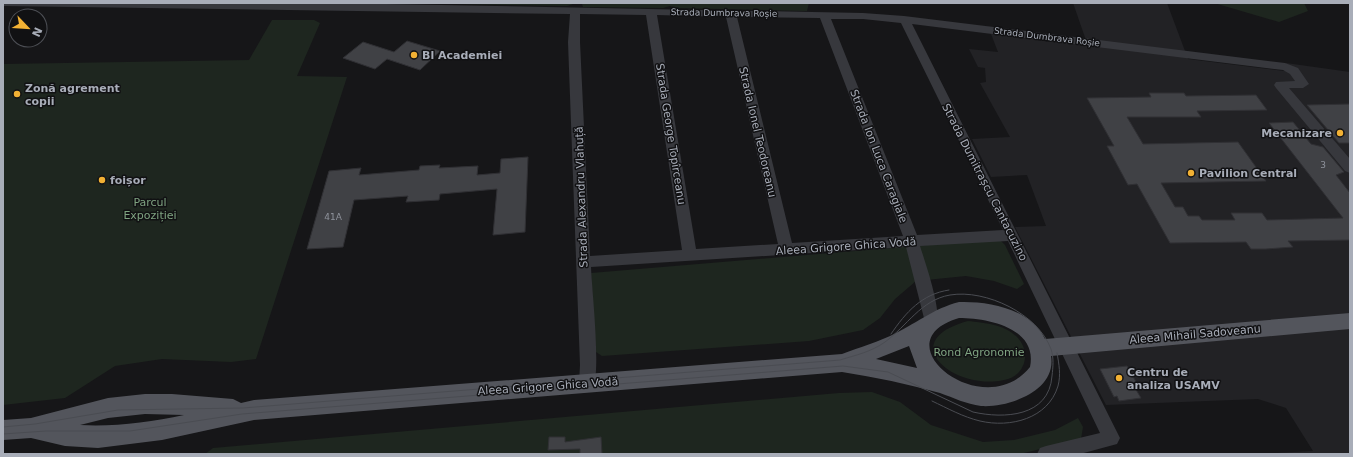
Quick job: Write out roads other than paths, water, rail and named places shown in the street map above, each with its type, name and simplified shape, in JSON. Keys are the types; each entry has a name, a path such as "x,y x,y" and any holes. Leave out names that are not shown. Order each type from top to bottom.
{"main road":[{"path":"959,310 991,312 1008,318 1026,328 1040,348 1043,357 1040,370 1033,380 1023,389 1007,394 979,396 961,392 935,378 922,359 918,338 927,324 943,314 959,310"},
{"name":"Aleea Mihail Sadoveanu","path":"1040,348 1350,321"},
{"name":"Aleea Grigore Ghica Vodă","path":"842,363 902,340 927,324"},
{"name":"Aleea Grigore Ghica Vodă","path":"31,428 65,435 98,437 162,430 254,410 842,363 887,370 949,386"},
{"name":"Aleea Grigore Ghica Vodă","path":"3,430 31,428 108,408 145,404 172,404 254,410"}],"street":[{"name":"Strada Dumbrava Roșie","path":"3,3 575,10 824,15 904,19 1285,67 1294,72 1303,84 1280,85 1350,168"},
{"name":"Strada Alexandru Vlahuță","path":"575,10 574,42 584,262 587,383"},
{"name":"Strada George Topîrceanu","path":"652,12 690,256"},
{"name":"Strada Ionel Teodoreanu","path":"731,14 786,250"},
{"name":"Strada Ion Luca Caragiale","path":"824,15 912,242 927,296 927,324"},
{"name":"Strada Dumitrașcu Cantacuzino","path":"904,19 1111,438 1046,454"},
{"name":"Aleea Grigore Ghica Vodă","path":"584,262 1012,235"}],"tram line":[{"path":"891,334 909,311 916,305 931,295 949,290"},
{"path":"3,427 35,424 118,410 243,408 840,360 863,353 885,342 915,314 931,302 950,295 964,294 994,300 1023,315 1035,325 1044,336 1051,349 1053,359 1049,390 1043,400 1034,407 1023,412 998,415 973,412 888,372 843,366 242,414 130,431 46,431 3,434"},
{"path":"932,401 961,415 980,421 1003,423 1015,422 1026,418 1037,413 1046,406 1053,397 1058,386 1059,378 1057,353"}],"place":[{"name":"Bl Academiei","path":"414,55"},
{"name":"Zonă agrement copii","path":"17,94"},
{"name":"Mecanizare","path":"1340,133"},
{"name":"Pavilion Central","path":"1191,173"},
{"name":"foișor","path":"102,180"},
{"name":"Centru de analiza USAMV","path":"1119,378"}],"park label":[{"name":"Parcul Expoziției","path":"150,208"},
{"name":"Rond Agronomie","path":"979,352"}]}
